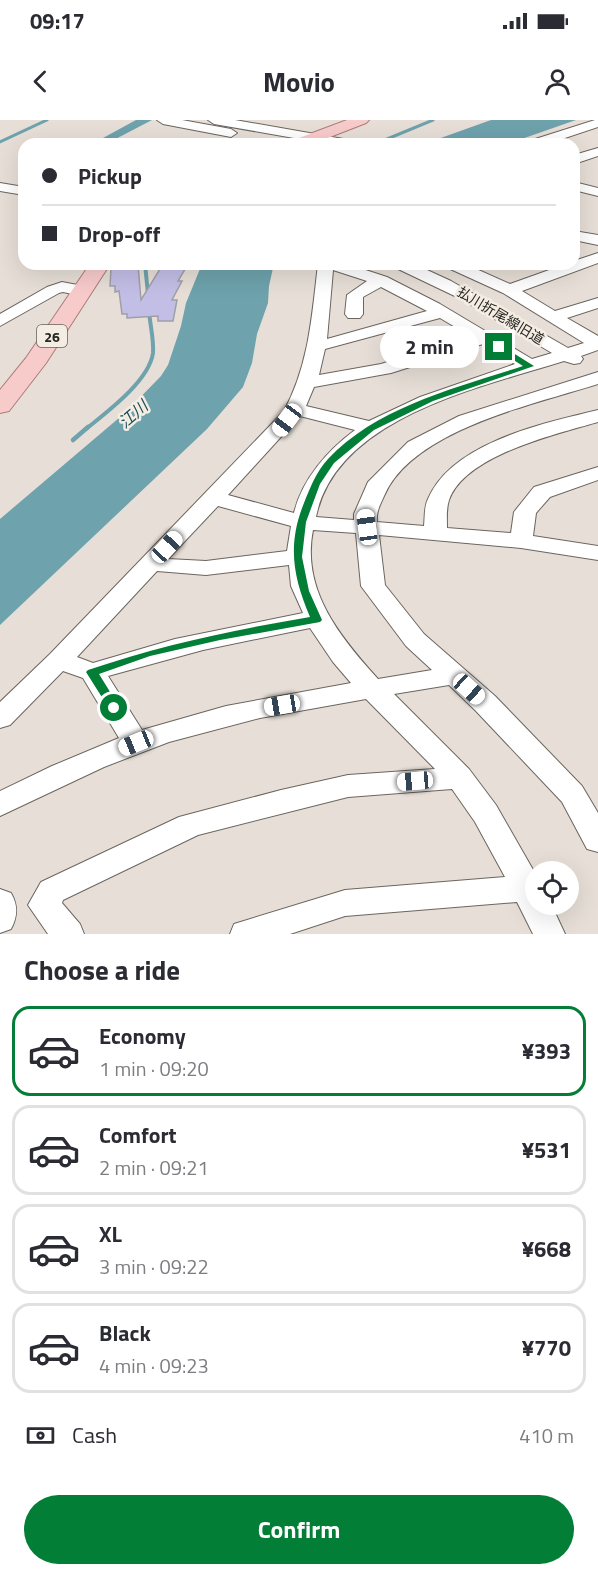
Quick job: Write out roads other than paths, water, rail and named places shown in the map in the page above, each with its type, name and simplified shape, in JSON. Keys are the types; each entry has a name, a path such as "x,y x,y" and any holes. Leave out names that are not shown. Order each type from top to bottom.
{"main road":[{"path":"333,138 361,120"},
{"path":"335,138 375,120"},
{"name":"26","path":"0,406 34,363 77,290 85,270"},
{"name":"26","path":"0,388 95,270"}],"street":[{"path":"163,120 260,138"},
{"path":"214,120 312,138"},
{"path":"552,138 598,123"},
{"path":"580,160 598,152"},
{"path":"580,164 598,168"},
{"path":"0,187 18,190"},
{"path":"580,188 598,192"},
{"path":"580,200 598,204"},
{"path":"580,236 598,240"},
{"path":"580,264 598,258"},
{"path":"0,718 152,563 278,430 295,409 307,383 317,344 327,270"},
{"path":"348,270 381,280 413,294 530,366"},
{"name":"払川折尾線旧道","path":"416,270 466,293 598,376"},
{"path":"470,270 509,290 598,344"},
{"path":"509,290 565,270"},
{"path":"354,314 355,295 381,280"},
{"path":"0,321 53,290 62,287 77,290"},
{"path":"552,316 598,303"},
{"path":"317,344 328,344 441,312"},
{"path":"307,383 384,369 484,338"},
{"path":"525,886 502,838 459,778 417,732 373,690 342,655 316,620 304,591 297,557 301,522 316,484 331,462 371,428 430,399 598,344"},
{"path":"598,376 466,420 416,446 379,482 365,514 373,586 415,640 485,703 572,794 598,840"},
{"path":"295,409 371,428"},
{"path":"435,533 439,497 457,474 484,454 494,448 598,416"},
{"path":"521,541 525,512 542,492 598,472"},
{"path":"213,498 301,522 521,541 598,553"},
{"path":"152,563 177,569 197,569 297,557"},
{"path":"92,672 148,653 220,636 316,620"},
{"path":"59,660 92,672 136,743"},
{"path":"0,805 77,767 136,743 259,708 454,675"},
{"path":"68,934 44,905 52,891 190,825 348,786 459,778"},
{"path":"246,934 345,903 525,888"},
{"path":"0,902 0,919"},
{"path":"540,915 549,934"}],"water":[{"path":"136,120 152,120 118,138 103,138"},
{"path":"491,120 576,120 524,138 441,138"},
{"name":"江川","path":"200,270 273,270 268,303 243,387 207,429 0,625 0,519 126,412 161,376 168,365 186,303"}],"waterway":[{"path":"0,142 47,120"},
{"path":"390,138 433,120"},
{"path":"146,270 148,294"},
{"path":"86,429 136,385 150,364 153,348 149,311"},
{"path":"73,440 88,427"}]}
